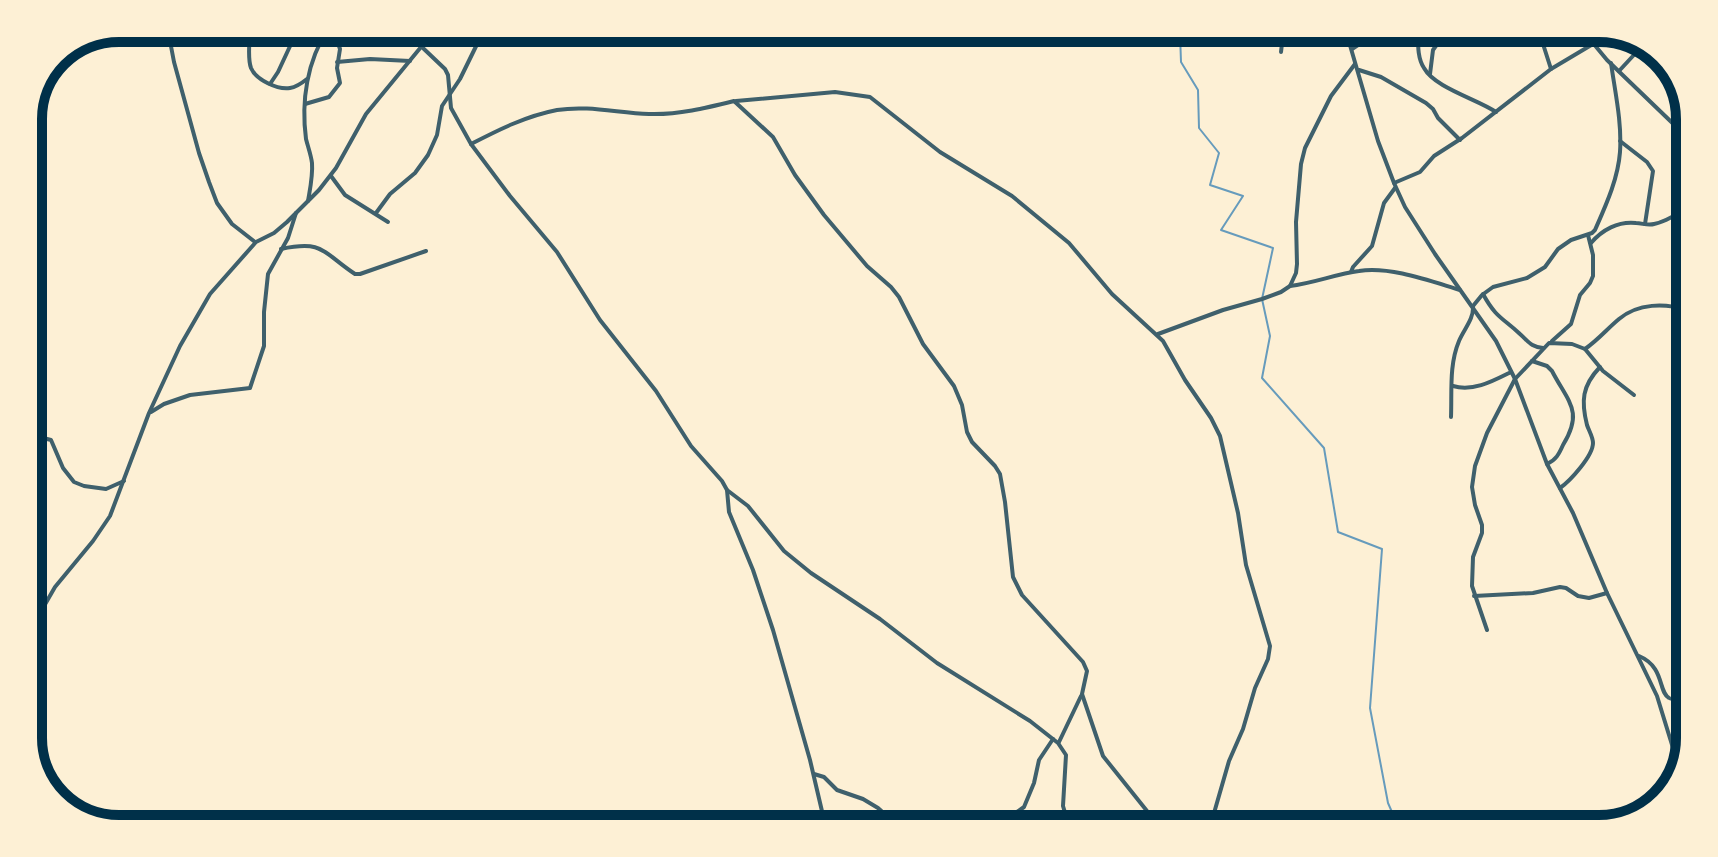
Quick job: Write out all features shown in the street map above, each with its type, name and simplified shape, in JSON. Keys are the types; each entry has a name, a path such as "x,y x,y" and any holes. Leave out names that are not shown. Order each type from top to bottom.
{"street":[{"path":"170,42 199,153 217,203 232,224 256,242"},
{"path":"250,42 252,71 270,84 289,88 307,79"},
{"path":"270,84 292,42"},
{"path":"308,201 312,165 306,139 307,79 315,53 322,42"},
{"path":"305,104 329,97 339,87 337,62 340,49 337,42"},
{"path":"416,42 445,69 451,108 471,144 554,248 600,320 656,391 691,446 727,490 748,506 784,551 811,573 880,619 937,663 1017,712 1056,741 1066,755 1063,806 1066,815"},
{"path":"42,610 55,587 106,523 173,361 199,310 216,285 256,242 274,233 331,176 366,114 421,47 429,42"},
{"path":"376,213 428,155 437,135 442,106 460,79 478,42"},
{"path":"1281,52 1282,42"},
{"path":"1350,42 1394,185 1435,254 1496,341 1515,379 1547,464 1657,696 1674,753"},
{"path":"1352,49 1362,42"},
{"path":"1419,42 1420,59 1430,76 1496,112"},
{"path":"1430,76 1433,50 1439,42"},
{"path":"1543,44 1551,69"},
{"path":"1351,272 1372,246 1384,203 1394,185 1420,172 1434,156 1460,140 1551,69 1593,44 1676,126"},
{"path":"1619,71 1637,52"},
{"path":"337,62 370,59 411,61"},
{"path":"1290,286 1297,264 1296,222 1305,148 1331,96 1356,62"},
{"path":"1451,417 1453,361 1473,314 1473,306 1493,287 1532,275 1548,263 1564,244 1595,230 1612,191 1619,162 1620,141 1611,63"},
{"path":"1358,70 1381,77 1426,103 1460,140"},
{"path":"471,144 520,121 560,110 603,109 657,114 699,110 734,101 835,92 870,97 940,152 1012,196 1077,251 1122,305 1157,335 1170,351 1220,436 1238,513 1246,565 1270,646 1213,815"},
{"path":"734,101 773,137 824,215 867,266 899,297 923,344 954,386 972,442 1000,474 1016,585 1083,662 1087,671 1082,694 1056,741 1039,760 1024,807 1013,815"},
{"path":"1620,141 1647,162 1653,171 1645,224"},
{"path":"331,176 345,195 388,222"},
{"path":"149,413 190,395 250,388 264,346 268,274 291,231 296,212"},
{"path":"1591,243 1597,236 1622,222 1653,225 1676,214"},
{"path":"1487,630 1472,586 1473,557 1482,533 1473,495 1473,477 1487,433 1515,379 1543,348 1571,324 1580,295 1593,276 1588,235"},
{"path":"281,249 311,245 329,253 355,274 426,251"},
{"path":"1157,335 1262,299 1290,286 1351,272 1389,272 1461,291"},
{"path":"1483,294 1501,320 1529,344 1543,348"},
{"path":"1585,349 1625,315 1653,305 1676,307"},
{"path":"1549,343 1572,344 1585,349 1600,367 1634,395"},
{"path":"1530,361 1552,371 1575,415 1570,436 1554,461 1547,464"},
{"path":"1560,488 1583,466 1591,449 1593,441 1587,427 1583,398 1590,380 1600,367"},
{"path":"1453,386 1470,388 1494,381 1511,371"},
{"path":"42,438 51,440 63,468 74,482 106,489 124,481"},
{"path":"727,490 729,512 773,630 823,815"},
{"path":"1474,596 1533,593 1560,587 1589,598 1607,593"},
{"path":"1637,655 1647,659 1657,672 1664,694 1676,699"},
{"path":"1082,694 1103,756 1150,815"},
{"path":"814,774 824,777 837,790 863,799 886,815"}],"waterway":[{"path":"1180,42 1181,62 1198,90 1199,128 1219,153 1210,185 1243,196 1221,230 1273,248 1262,299 1270,336 1262,378 1324,448 1338,532 1382,549 1370,708 1388,803 1393,815"}]}
